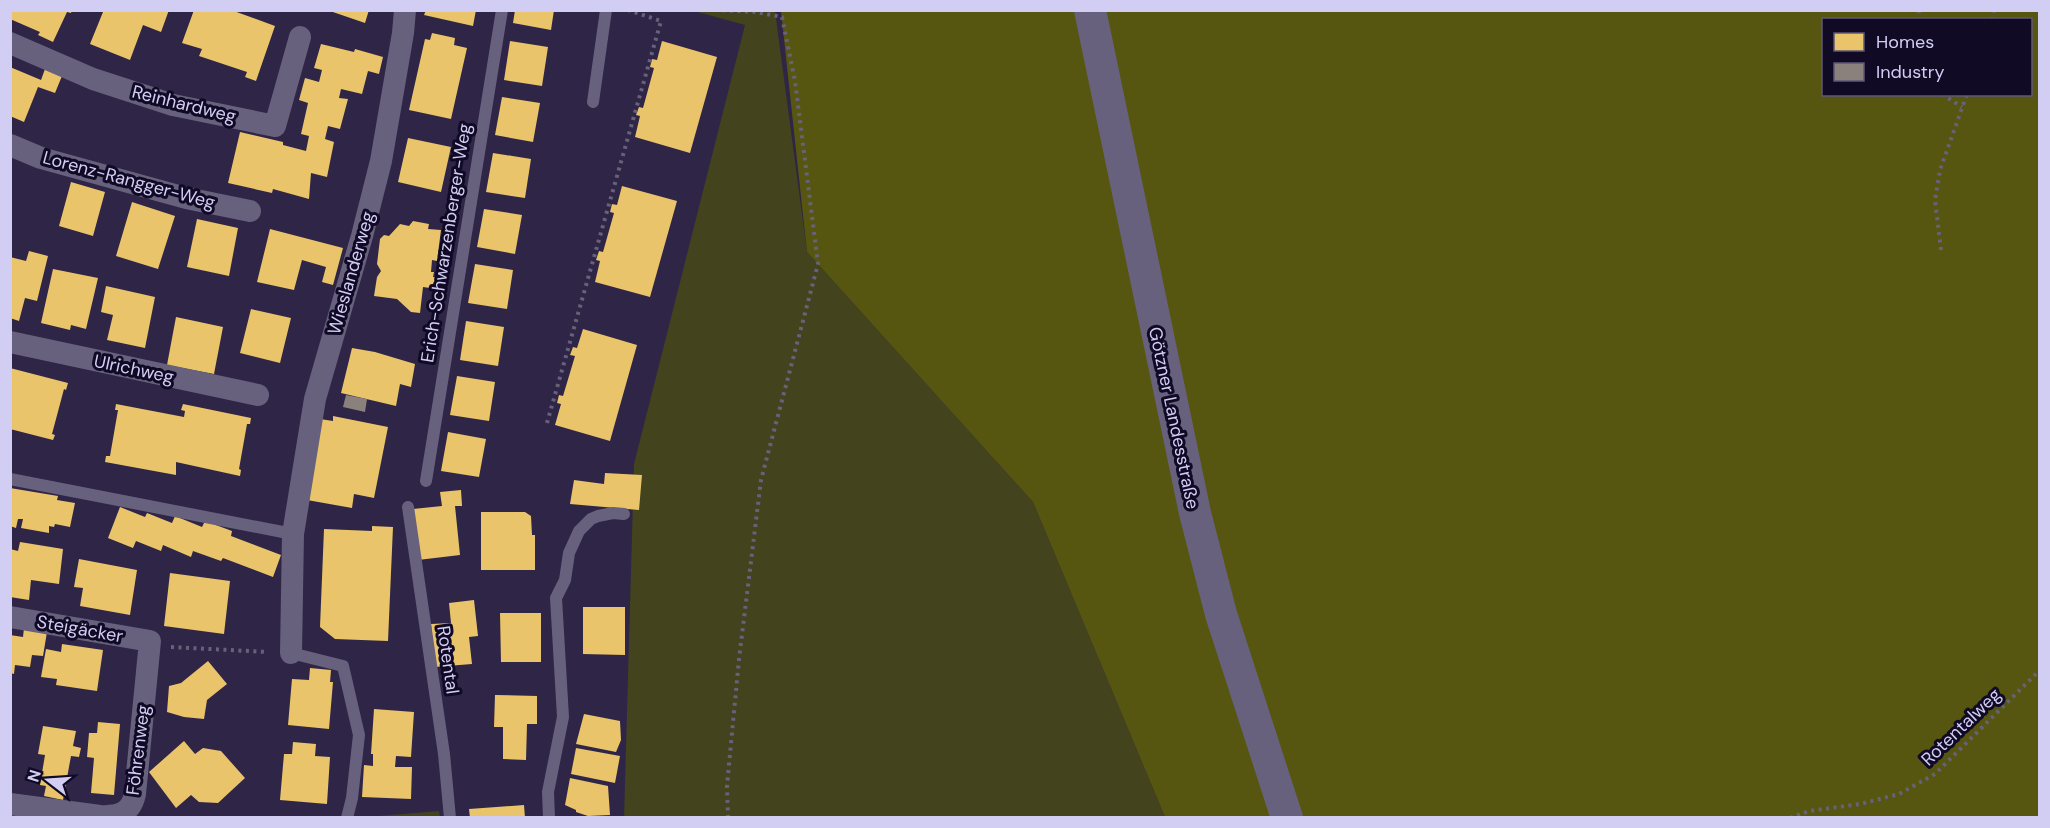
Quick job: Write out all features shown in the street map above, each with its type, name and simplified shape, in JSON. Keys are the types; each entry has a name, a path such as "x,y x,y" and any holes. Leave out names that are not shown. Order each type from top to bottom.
{"main road":[{"name":"Götzner Landesstraße","path":"1090,10 1141,261 1205,556 1221,614 1287,818"}],"street":[{"name":"Wieslanderweg","path":"291,653 292,534 315,399 381,161 405,10"},
{"name":"Reinhardweg","path":"10,43 93,79 173,105 275,126 300,37"},
{"name":"Lorenz-Rangger-Weg","path":"10,145 41,158 175,195 250,211"},
{"name":"Ulrichweg","path":"10,342 258,395"},
{"name":"Steigäcker","path":"10,617 150,641"},
{"name":"Föhrenweg","path":"10,804 113,817 126,812 135,794 150,641"}],"lane":[{"name":"Erich-Schwarzenberger-Weg","path":"426,482 502,10"},
{"path":"593,102 606,10"},
{"path":"10,478 292,534"},
{"name":"Rotental","path":"408,507 444,754 450,818"},
{"path":"549,818 548,792 563,717 556,598 565,580 569,553 579,531 591,519 598,516 613,513 624,514"},
{"name":"Wieslanderweg","path":"291,653 343,666 359,735 352,798 347,818"}],"path":[{"path":"547,423 661,21 628,10"},
{"path":"715,10 756,12 782,17 795,81 818,264 761,480 739,658 727,786 728,818"},
{"path":"1945,96 1962,107"},
{"path":"1941,250 1935,200 1940,170 1966,96"},
{"path":"150,641 170,647 247,651"},
{"name":"Rotentalweg","path":"1790,818 1809,811 1860,804 1899,794 1935,774 2040,670"}],"shaded area":[{"path":"694,11 775,11 807,252 1033,502 1165,817 624,818 634,464 745,25"},
{"path":"781,11 2039,11 2039,817 1165,817 1033,502 807,252"},
{"path":"439,811 440,817 366,817"}],"building: Homes":[{"path":"10,10 72,10 71,13 67,12 53,42 38,35 40,32 10,19"},
{"path":"99,10 169,10 161,32 143,25 130,60 90,44 103,12"},
{"path":"194,10 231,10 275,26 256,81 245,77 247,72 199,56 202,49 182,43"},
{"path":"327,10 369,10 365,23"},
{"path":"426,10 476,10 473,26 424,15"},
{"path":"515,10 554,10 551,30 513,23"},
{"path":"432,33 455,38 454,45 467,48 451,119 409,110 425,39 430,40"},
{"path":"510,41 548,47 542,86 504,80"},
{"path":"662,41 717,57 690,153 635,137 640,116 636,115 639,107 643,108 654,68 650,67 652,59 657,60"},
{"path":"321,44 354,52 355,49 383,57 379,74 368,71 362,94 341,89 339,98 348,99 340,129 328,126 325,139 334,142 327,177 311,173 309,199 273,189 272,193 228,183 240,132 283,142 283,145 306,151 309,136 301,134 308,103 299,100 305,78 319,82 322,70 314,68"},
{"path":"10,67 41,80 45,69 62,76 55,93 38,87 24,122 10,116"},
{"path":"502,97 540,103 533,142 495,135"},
{"path":"408,138 451,147 441,192 398,182"},
{"path":"493,153 531,159 525,198 486,192"},
{"path":"71,182 105,192 93,236 59,226"},
{"path":"622,186 677,201 650,297 595,282 600,261 596,260 599,251 603,252 614,213 610,212 612,204 617,205"},
{"path":"132,202 175,216 158,269 116,256"},
{"path":"484,209 522,215 515,254 477,247"},
{"path":"197,219 238,228 229,276 187,267"},
{"path":"413,221 429,224 428,229 441,230 437,261 432,260 431,272 434,272 433,277 443,278 437,289 423,287 420,313 411,312 397,299 374,296 377,277 381,271 377,264 380,239 384,235 389,236 400,224 409,226"},
{"path":"270,229 343,248 333,285 322,282 326,267 302,260 294,290 257,282"},
{"path":"29,251 48,256 37,301 25,298 19,321 10,318 10,257 26,261"},
{"path":"475,264 513,270 507,309 468,303"},
{"path":"53,269 98,278 86,329 71,325 70,330 41,323"},
{"path":"106,286 155,297 145,348 107,340 113,315 101,312"},
{"path":"251,309 291,318 280,363 240,353"},
{"path":"176,317 223,327 214,374 167,365"},
{"path":"466,321 504,327 498,366 460,360"},
{"path":"583,329 637,345 610,441 555,425 561,404 557,403 559,395 563,396 575,356 570,355 573,347 577,348"},
{"path":"352,348 415,364 411,387 400,384 396,406 341,393"},
{"path":"10,368 68,383 66,390 64,389 52,434 55,435 53,440 10,429"},
{"path":"457,376 495,382 489,421 450,415"},
{"path":"116,404 184,417 185,411 181,410 183,404 251,418 250,424 247,424 239,469 241,470 240,476 176,462 176,475 105,462 106,456 110,456 118,410 115,410"},
{"path":"333,416 388,427 374,498 354,494 352,508 307,500 320,419 333,421"},
{"path":"448,432 486,439 479,477 441,471"},
{"path":"605,473 642,475 639,510 570,504 574,480 604,484"},
{"path":"10,488 58,496 57,500 75,503 70,527 55,524 54,527 49,526 49,533 21,528 23,519 18,519 16,528 10,526"},
{"path":"461,490 462,506 455,506 460,555 418,560 413,509 442,506 440,492"},
{"path":"120,507 145,517 147,513 172,523 175,516 202,527 205,521 232,531 231,536 281,555 273,577 223,558 221,561 193,551 191,557 163,545 161,551 136,541 133,548 108,538"},
{"path":"481,512 525,512 531,516 532,535 535,535 535,570 481,570"},
{"path":"372,526 393,527 388,641 335,639 320,627 324,529 372,531"},
{"path":"20,542 63,549 59,584 31,580 29,600 10,597 10,549 18,551"},
{"path":"79,559 137,570 130,615 80,606 83,588 74,587"},
{"path":"170,573 230,581 224,634 164,626"},
{"path":"474,600 478,636 469,637 472,664 435,667 431,624 451,623 449,603"},
{"path":"583,607 625,607 625,655 583,654"},
{"path":"500,613 541,613 541,662 501,662"},
{"path":"24,628 47,632 43,656 32,655 30,667 15,665 14,674 10,673 10,635 23,637"},
{"path":"62,644 103,650 97,691 56,685 57,679 41,677 46,649 61,652"},
{"path":"208,661 227,684 207,700 204,719 167,712 169,686 181,683"},
{"path":"310,668 331,670 330,682 333,682 329,729 288,725 292,679 309,680"},
{"path":"495,695 537,696 537,724 527,724 526,760 503,759 503,727 494,727"},
{"path":"374,709 414,712 411,757 396,756 395,767 412,767 411,799 362,797 364,765 373,766 373,754 371,754"},
{"path":"584,714 620,721 621,740 616,752 576,744"},
{"path":"98,722 120,724 114,795 91,793 94,758 87,757 89,733 97,733"},
{"path":"43,726 76,731 73,746 81,748 79,757 71,756 63,800 44,796 46,786 40,785 45,755 38,754"},
{"path":"184,741 195,754 203,748 221,751 245,778 218,803 199,802 191,795 176,808 149,772"},
{"path":"293,742 316,744 315,756 330,757 327,804 280,800 284,754 292,754"},
{"path":"576,748 620,756 615,783 571,774"},
{"path":"570,778 608,786 610,815 588,816 565,805"},
{"path":"524,805 525,818 470,818 469,809"}],"building: Industry":[{"path":"346,395 367,399 365,412 343,407"}]}
